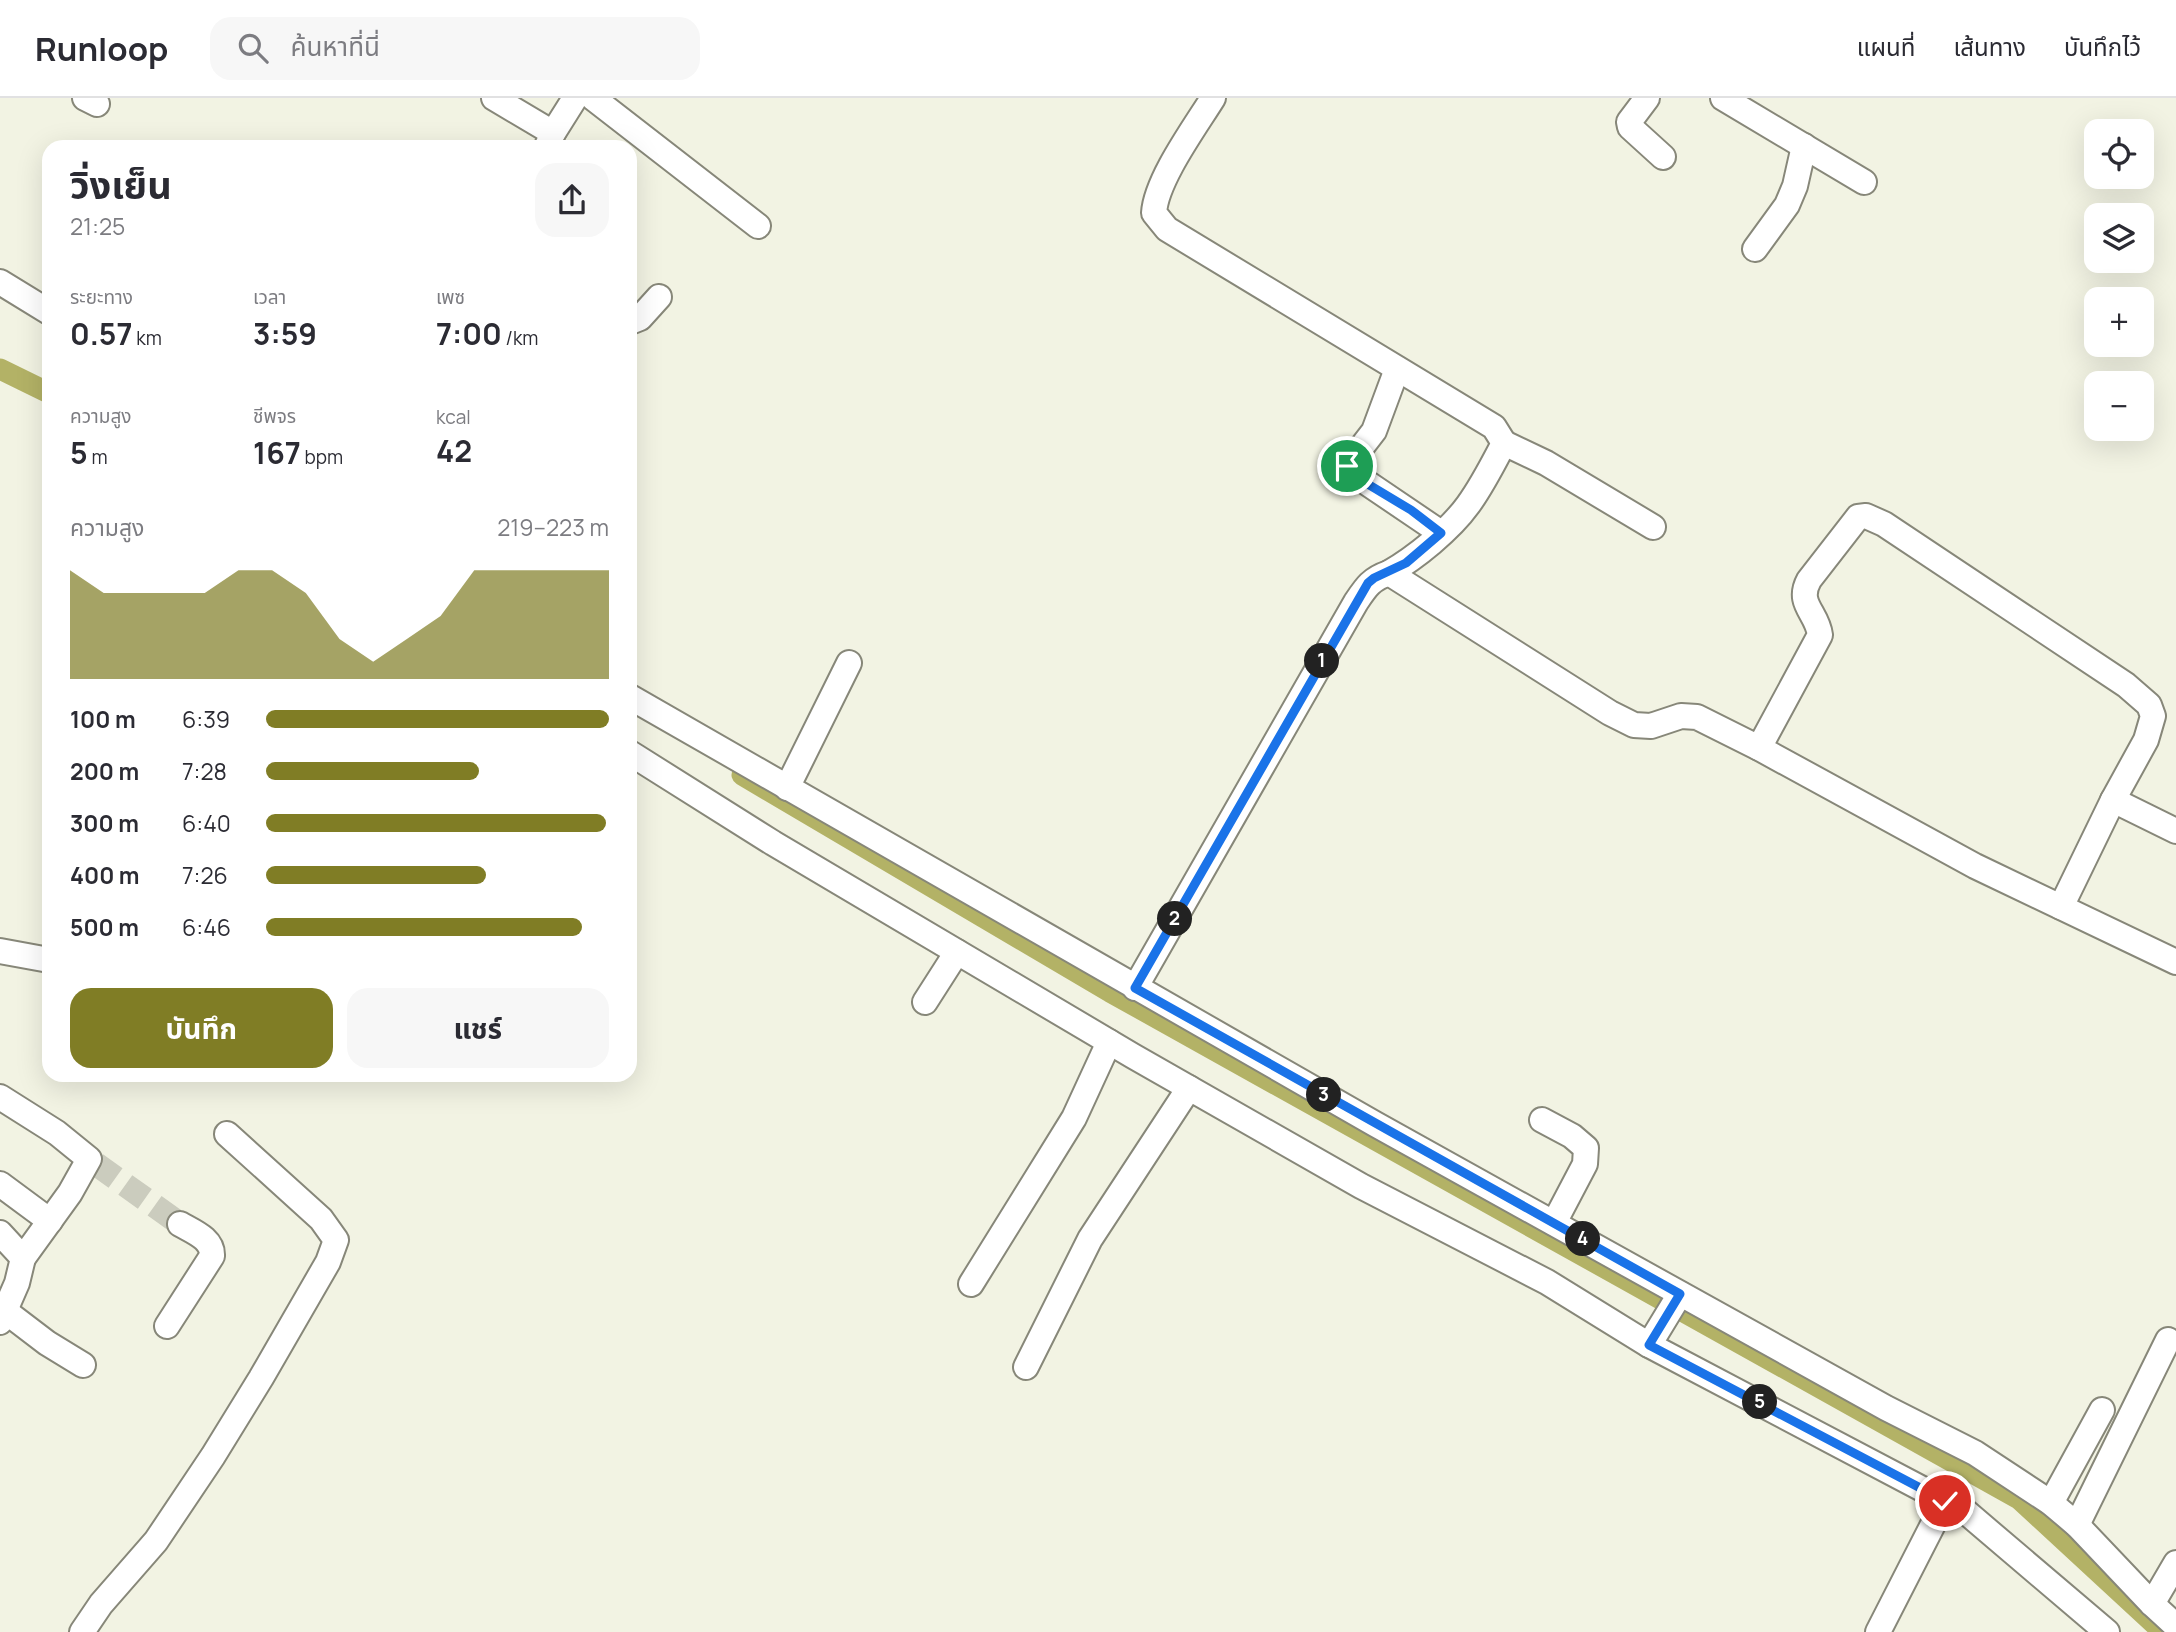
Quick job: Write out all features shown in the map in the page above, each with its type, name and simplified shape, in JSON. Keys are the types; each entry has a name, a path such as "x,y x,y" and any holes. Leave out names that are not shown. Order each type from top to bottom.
{"street":[{"path":"494,98 550,140 575,98"},
{"path":"593,98 758,226"},
{"path":"1213,98 1173,164 1155,201 1154,213 1167,229 1494,426 1504,443 1546,463 1653,527"},
{"path":"1647,98 1629,122 1630,127 1663,157"},
{"path":"1723,98 1864,182"},
{"path":"1755,249 1787,205 1796,186 1804,146"},
{"path":"0,282 42,308"},
{"path":"637,319 659,297"},
{"path":"1397,369 1374,431 1347,466 1348,470 1441,533"},
{"path":"1135,988 1368,583 1406,563 1468,506 1504,443"},
{"path":"1759,748 1820,635 1819,625 1804,600 1805,588 1858,517 1866,516 1884,524 2126,685 2149,705 2154,716 2146,740 2113,800 2061,907"},
{"path":"1389,573 1610,713 1634,725 1651,726 1681,716 1697,717 1975,866 2176,962"},
{"path":"787,788 849,663"},
{"path":"637,701 1135,988 1554,1223 1678,1297 1975,1453 2051,1503 2077,1525 2176,1626"},
{"path":"637,757 773,844 1189,1088 1361,1185 1547,1282 1651,1342 1966,1512 2107,1632"},
{"path":"2113,800 2176,831"},
{"path":"0,951 42,959"},
{"path":"925,1002 957,952"},
{"path":"971,1284 1074,1118 1109,1042"},
{"path":"1026,1367 1090,1239 1189,1088"},
{"path":"0,1097 57,1133 92,1161 23,1258 17,1283 2,1317 83,1365"},
{"path":"1542,1120 1572,1136 1586,1148 1585,1164 1554,1223"},
{"path":"82,1632 101,1604 156,1541 213,1456 328,1262 337,1241 321,1219 227,1134"},
{"path":"0,1184 50,1221"},
{"path":"167,1326 212,1256 208,1241 180,1224"},
{"path":"0,1233 23,1258"},
{"path":"1651,1342 1678,1297"},
{"path":"2077,1525 2166,1370 2168,1340"},
{"path":"2051,1503 2102,1410"},
{"path":"1885,1629 1945,1501"},
{"path":"2152,1604 2176,1563"}],"waterway":[{"path":"0,369 42,390"},
{"path":"742,775 1110,992 2019,1499 2163,1632"}],"tunnel":[{"path":"96,1164 180,1224"}],"route":[{"path":"1347,466 1351,474 1411,510 1441,533 1406,563 1368,583 1135,988 1680,1294 1649,1345 1945,1501"}]}
